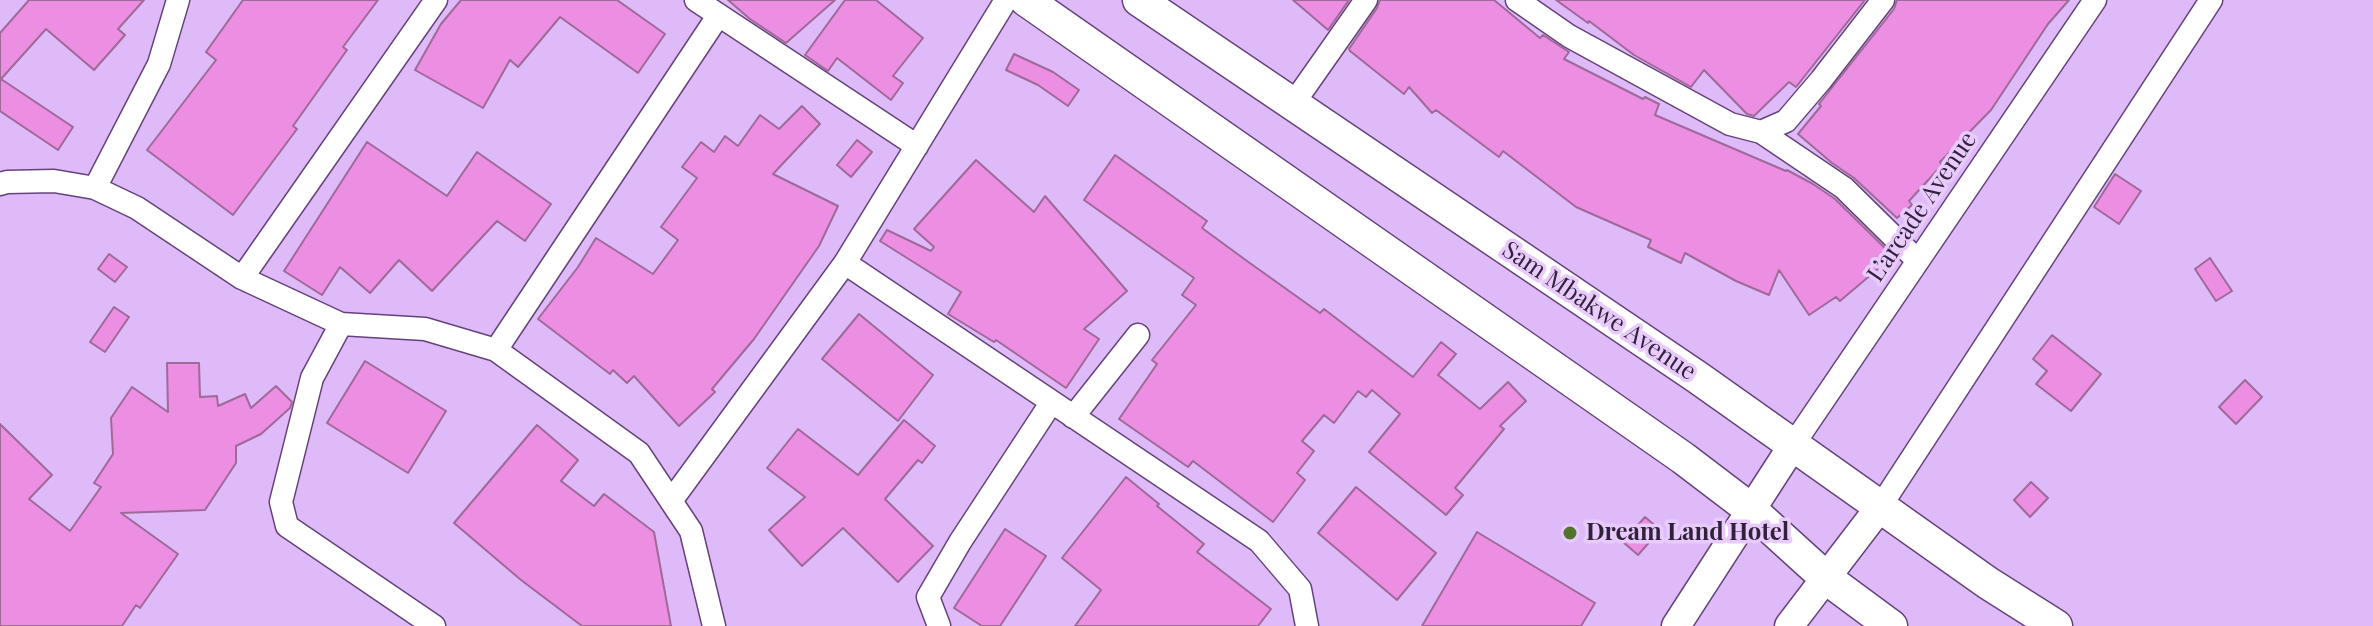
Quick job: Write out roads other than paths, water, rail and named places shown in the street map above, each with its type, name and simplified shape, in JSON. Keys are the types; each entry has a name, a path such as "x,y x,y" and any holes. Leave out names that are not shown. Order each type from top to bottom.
{"main road":[{"path":"1026,0 1683,458 1750,509 1826,578 1891,626"},
{"name":"Sam Mbakwe Avenue","path":"1158,5 1293,104 1697,377 1988,583 2056,626"}],"street":[{"path":"95,188 159,64 178,0"},
{"path":"242,278 436,0"},
{"path":"696,0 917,146"},
{"path":"671,501 845,263 1006,0"},
{"path":"1293,104 1366,0"},
{"path":"1517,0 1569,36 1730,124 1761,132 1844,188 1917,260"},
{"path":"1761,132 1786,121 1883,0"},
{"name":"L’arcade Avenue","path":"1793,445 2095,0"},
{"path":"1789,626 1880,507 2211,0"},
{"path":"496,350 718,16"},
{"path":"0,184 54,181 95,188 137,208 242,278 341,324 425,329 496,350 639,453 691,531 714,626"},
{"path":"845,263 1259,541 1300,589 1307,626"},
{"path":"341,324 312,378 281,502 287,526 434,626"},
{"path":"1073,417 1138,335"},
{"path":"939,626 928,597 960,542 1051,403"},
{"path":"1676,626 1793,445"}],"place":[{"name":"Dream Land Hotel","path":"1570,533"}]}
